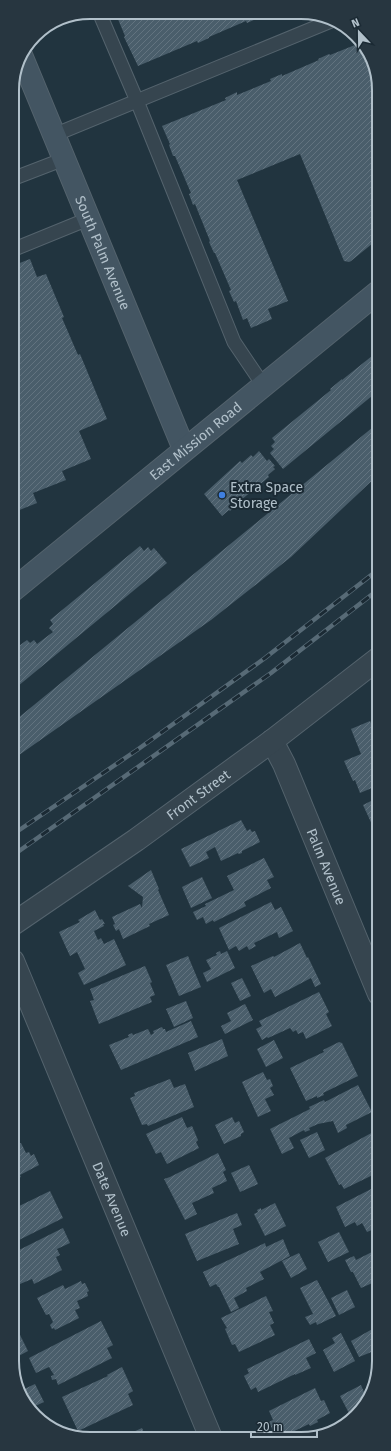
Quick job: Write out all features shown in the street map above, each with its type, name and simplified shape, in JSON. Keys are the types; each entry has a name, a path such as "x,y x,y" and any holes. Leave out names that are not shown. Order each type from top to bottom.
{"main road":[{"name":"South Palm Avenue","path":"24,63 184,450"},
{"name":"East Mission Road","path":"19,585 372,297"}],"street":[{"name":"Front Street","path":"19,919 136,840 272,741 372,663"},
{"name":"Palm Avenue","path":"272,741 284,764 372,977"},
{"name":"Date Avenue","path":"19,978 208,1432"}],"lane":[{"path":"102,19 137,101 234,342 264,385"},
{"path":"54,135 325,23"},
{"path":"19,176 64,159"},
{"path":"19,247 88,219"}],"building":[{"path":"118,19 256,19 247,23 246,21 198,43 197,41 138,66 124,37 125,36"},
{"path":"339,51 361,52 370,71 372,90 372,244 351,261 344,261 300,154 237,180 288,301 268,309 272,319 251,328 247,318 243,320 236,301 234,302 229,291 231,290 209,242 210,241 195,204 193,205 189,194 191,193 175,156 173,156 169,145 170,144 162,126 226,100 225,98 237,92 237,95 271,81 270,79 282,74 282,76 329,54 330,55"},
{"path":"30,259 37,277 46,274 64,317 62,318 78,355 80,354 107,419 79,431 91,459 62,471 66,480 33,493 37,503 19,510 19,263"},
{"path":"372,356 372,396 283,469 270,453 274,449 271,446 275,442 272,438"},
{"path":"372,428 372,481 291,557 211,620 19,755 19,717"},
{"path":"259,451 267,461 269,459 275,466 273,467 275,469 268,475 269,477 241,500 242,501 222,516 204,494 240,461 242,463 251,455 253,457"},
{"path":"140,546 144,551 148,547 151,551 154,548 167,563 19,685 19,646 27,640 30,643 34,640 37,644 53,632 49,628 53,624 50,620"},
{"path":"370,721 372,788 360,793 355,780 353,781 344,761 361,754 351,729"},
{"path":"372,800 372,824 363,805"},
{"path":"241,820 247,831 250,829 252,832 255,831 260,842 242,851 242,853 238,853 221,861 215,847 206,852 209,858 190,867 181,849"},
{"path":"264,858 274,877 267,880 271,888 244,902 246,906 214,922 213,920 206,924 203,917 197,920 193,912 206,906 205,904 234,890 227,876"},
{"path":"151,870 169,915 149,924 150,926 123,939 119,929 116,931 113,925 115,924 112,917 140,904 142,908 143,897 128,886"},
{"path":"202,877 212,898 191,908 182,887"},
{"path":"271,902 275,910 281,907 293,931 279,938 277,932 254,943 256,946 249,950 247,946 239,951 236,946 229,950 219,928"},
{"path":"95,910 100,920 102,919 105,924 94,931 98,940 101,938 104,944 114,939 126,965 84,985 78,973 85,969 77,952 70,956 59,932 80,922 78,920"},
{"path":"300,943 321,984 315,987 311,978 275,997 271,989 264,993 251,966 273,956 274,957"},
{"path":"220,951 221,954 227,951 235,968 207,982 203,973 211,969 206,960 217,955 216,953"},
{"path":"188,956 201,987 179,996 166,965"},
{"path":"145,966 152,982 150,983 155,995 150,997 152,1002 99,1024 90,1001 94,1000 90,989"},
{"path":"242,978 251,996 240,1001 231,983"},
{"path":"319,992 329,1012 326,1014 332,1026 306,1039 303,1032 298,1034 296,1030 293,1032 290,1028 262,1040 256,1029 262,1026 259,1021"},
{"path":"186,1001 193,1018 174,1027 166,1009"},
{"path":"245,1004 253,1020 225,1034 221,1026 231,1021 227,1013"},
{"path":"191,1021 198,1037 121,1070 109,1045 129,1037 128,1035 132,1033 133,1035 148,1029 151,1035 154,1033 153,1031 162,1027 166,1032"},
{"path":"222,1039 228,1056 195,1071 188,1053"},
{"path":"274,1040 283,1058 266,1067 257,1049"},
{"path":"339,1042 342,1043 358,1076 323,1093 324,1095 317,1098 317,1096 306,1101 290,1068 324,1052 323,1050"},
{"path":"263,1072 267,1080 270,1079 273,1086 270,1088 274,1095 265,1099 271,1111 258,1117 242,1082"},
{"path":"170,1079 174,1088 185,1084 194,1107 148,1126 147,1124 142,1125 130,1098 135,1096 134,1093"},
{"path":"358,1085 372,1112 346,1125 347,1128 338,1133 333,1121 318,1124 309,1128 310,1130 305,1132 304,1130 289,1138 294,1148 282,1154 270,1129 310,1109 309,1107 324,1100 325,1102"},
{"path":"182,1117 187,1128 192,1126 198,1140 196,1142 199,1148 167,1164 161,1152 156,1154 146,1134"},
{"path":"232,1117 235,1123 239,1121 244,1132 241,1136 224,1144 215,1125"},
{"path":"317,1132 325,1150 309,1158 300,1140"},
{"path":"372,1133 372,1175 344,1189 341,1184 339,1185 325,1158"},
{"path":"21,1143 26,1153 29,1152 31,1156 34,1154 39,1165 20,1175 21,1177 19,1178 19,1144"},
{"path":"218,1153 226,1170 223,1172 227,1181 212,1188 214,1193 192,1203 197,1214 185,1220 164,1179"},
{"path":"249,1165 258,1184 240,1192 231,1173"},
{"path":"372,1189 372,1230 367,1232 362,1223 357,1226 355,1222 345,1227 336,1207"},
{"path":"50,1191 63,1218 19,1240 19,1206"},
{"path":"275,1203 286,1226 265,1236 254,1214 258,1212 257,1210 261,1208 261,1210"},
{"path":"237,1213 242,1225 233,1229 239,1244 197,1261 185,1234"},
{"path":"63,1228 70,1243 57,1249 60,1255 56,1257 62,1270 34,1284 32,1279 20,1284 19,1282 19,1250"},
{"path":"339,1232 349,1252 328,1262 318,1242"},
{"path":"283,1239 290,1256 260,1272 264,1279 246,1288 247,1291 234,1298 239,1308 231,1312 219,1287 216,1284 210,1287 203,1272 265,1243 266,1247"},
{"path":"372,1252 372,1283 361,1288 345,1260 354,1256 356,1260"},
{"path":"299,1253 307,1269 291,1278 282,1261"},
{"path":"317,1280 336,1316 317,1325 316,1322 310,1325 305,1317 313,1314 300,1288"},
{"path":"81,1281 82,1284 85,1283 89,1291 87,1292 88,1296 77,1301 80,1308 75,1310 79,1318 55,1330 54,1328 52,1329 50,1325 53,1322 49,1314 46,1315 37,1298 63,1285 65,1289"},
{"path":"347,1290 355,1307 339,1315 331,1298"},
{"path":"266,1296 273,1311 269,1312 274,1323 270,1325 275,1335 239,1352 235,1344 232,1345 225,1329 227,1328 221,1318"},
{"path":"101,1321 113,1345 107,1348 112,1358 58,1385 56,1379 52,1380 51,1376 54,1375 49,1367 36,1373 29,1358"},
{"path":"372,1329 372,1352 359,1357 351,1341"},
{"path":"341,1333 355,1361 334,1372 323,1350 335,1343 332,1338"},
{"path":"19,1336 28,1351 19,1356"},
{"path":"309,1339 316,1353 306,1358 311,1368 258,1392 256,1387 251,1390 244,1376 249,1373 247,1369"},
{"path":"122,1367 133,1391 128,1394 133,1405 78,1431 62,1397 108,1376 107,1375"},
{"path":"35,1384 44,1402 35,1406 25,1389"},
{"path":"361,1385 365,1394 349,1413 340,1396"},
{"path":"315,1388 321,1401 324,1400 330,1413 317,1420 318,1422 310,1426 309,1424 292,1432 280,1432 278,1429 273,1431 269,1422 273,1420 269,1411"},
{"path":"142,1428 144,1432 133,1432"}],"railway":[{"path":"19,830 137,750 265,658 372,574"},
{"path":"19,851 271,673 372,594"}],"place":[{"name":"Extra Space Storage","path":"222,495"}]}
